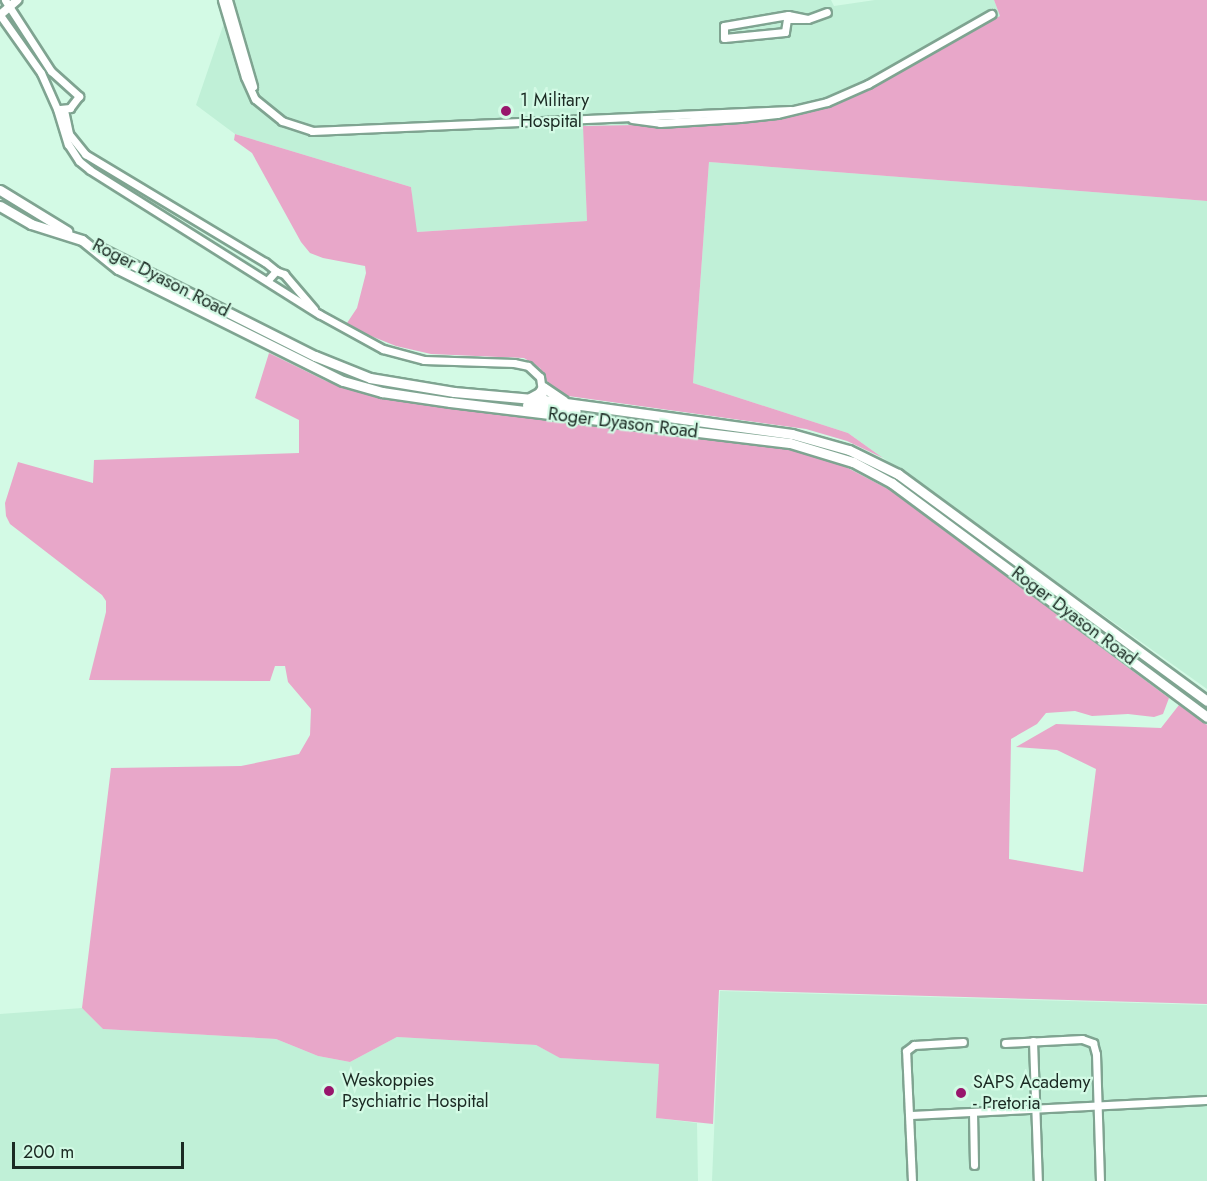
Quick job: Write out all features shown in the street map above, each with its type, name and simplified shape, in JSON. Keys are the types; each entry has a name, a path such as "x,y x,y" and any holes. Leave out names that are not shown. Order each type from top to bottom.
{"main road":[{"name":"Roger Dyason Road","path":"0,190 84,240 351,372 394,384 522,398 544,403 568,403 820,440 883,465 987,538 1207,701"},
{"name":"Roger Dyason Road","path":"0,207 31,224 82,240 118,269 343,381 382,392 450,402 790,443 853,462 892,483 981,547 1207,717"},
{"path":"522,398 537,395 543,387 568,403"},
{"path":"450,402 544,403 691,430"},
{"path":"981,547 987,538"}],"street":[{"path":"17,0 7,3 0,15 41,73 61,110 69,134 85,154 284,274 319,314"},
{"path":"222,0 249,87 261,106 291,125 322,132 627,117 660,123 764,116 846,96 991,14"},
{"path":"228,0 252,84 268,112"},
{"path":"7,3 51,70 78,96 72,106 61,110"},
{"path":"806,19 788,15 724,26 724,38 785,32 787,19 806,19 827,12"},
{"path":"61,110 62,130 79,161 169,222 319,314 377,346 411,358 523,364 536,372 543,387 544,403"},
{"path":"79,161 85,154"},
{"path":"267,281 276,271"},
{"path":"1005,1042 1082,1039 1093,1043 1096,1054 1100,1181"},
{"path":"1032,1041 1038,1181"},
{"path":"912,1181 908,1048 914,1045 963,1042"},
{"path":"910,1115 1207,1100"},
{"path":"973,1112 974,1165"}],"shaded area":[{"name":"1 Military Hospital","path":"216,0 831,0 834,6 875,0 994,0 1000,16 840,101 787,117 744,123 584,126 587,221 416,232 411,187 235,134 196,105 224,23"},
{"path":"994,0 1207,0 1207,201 709,162 693,383 848,433 883,458 847,441 806,429 561,395 551,388 540,368 524,358 431,354 396,346 366,334 347,323 357,308 366,273 365,266 323,258 310,253 301,242 252,153 234,140 235,134 411,187 417,232 587,221 583,126 744,123 787,117 840,101 1000,16"},
{"path":"709,162 1207,201 1207,689 848,433 693,383"},
{"path":"269,353 326,381 374,397 789,449 840,464 890,490 1169,698 1163,714 1154,717 1128,714 1092,716 1075,711 1046,713 1037,724 1011,739 1009,859 1083,872 1096,769 1057,750 1016,747 1056,724 1161,728 1179,705 1207,725 1207,1004 719,990 713,1124 656,1118 659,1064 560,1058 536,1045 397,1037 350,1062 318,1056 276,1039 103,1029 82,1008 111,768 241,766 299,754 310,735 311,709 288,682 285,666 275,666 270,681 89,680 106,612 106,601 102,595 10,524 6,516 5,503 18,462 93,483 94,460 299,453 299,420 255,398"},
{"name":"SAPS Academy - Pretoria","path":"720,991 1207,1005 1207,1181 712,1181"},
{"name":"Weskoppies Psychiatric Hospital","path":"82,1008 103,1029 276,1039 318,1056 350,1062 397,1037 536,1045 561,1058 659,1064 657,1118 697,1123 698,1181 0,1181 0,1014"}],"place":[{"name":"1 Military Hospital","path":"506,111"},
{"name":"Weskoppies Psychiatric Hospital","path":"329,1091"},
{"name":"SAPS Academy - Pretoria","path":"961,1093"}]}
